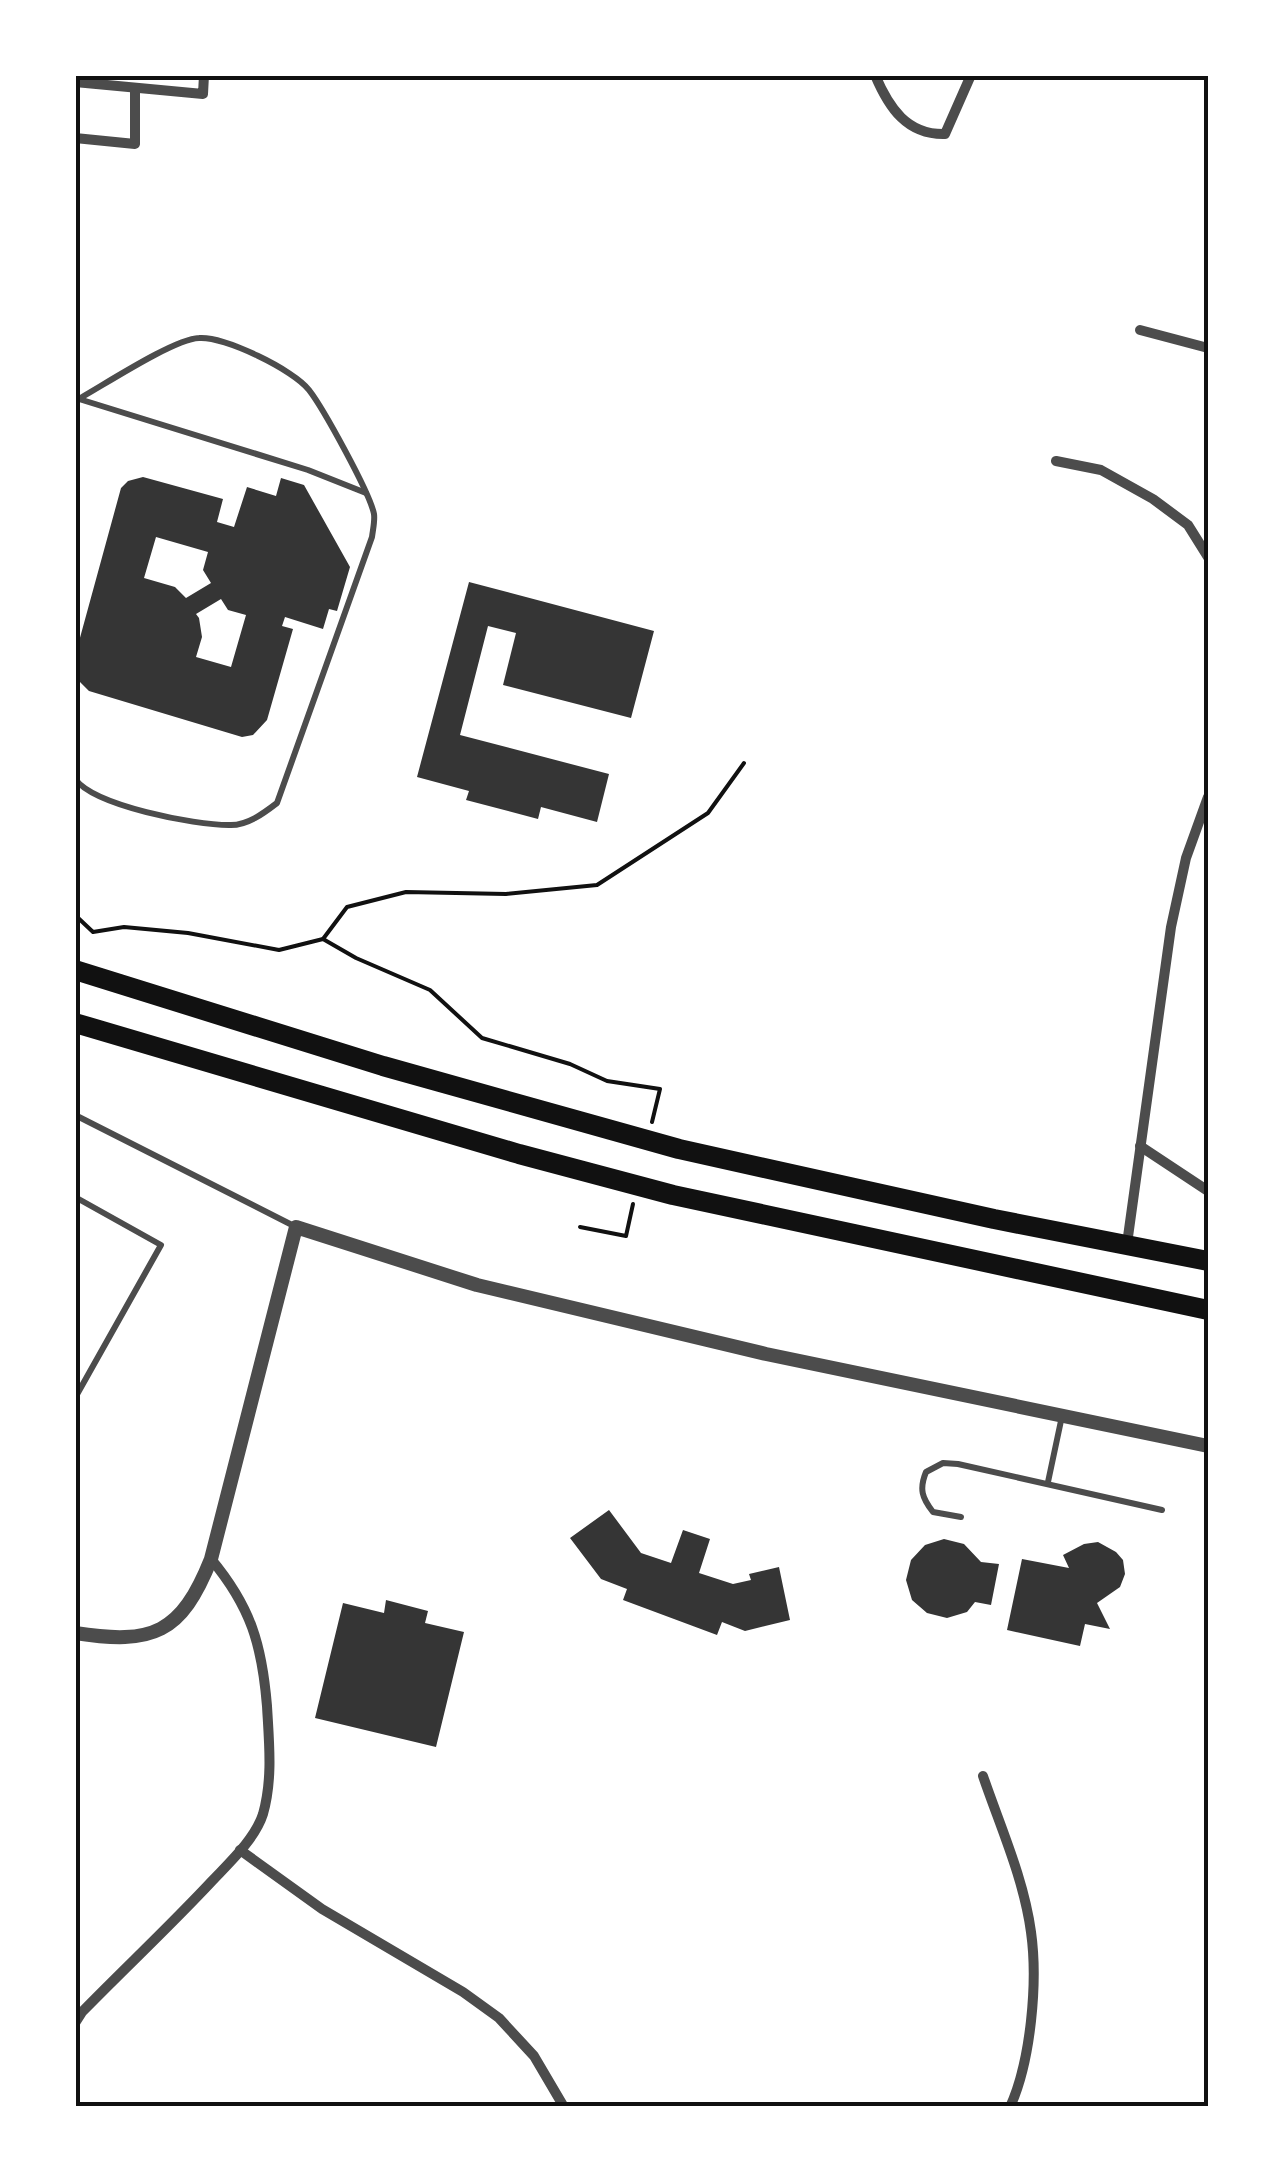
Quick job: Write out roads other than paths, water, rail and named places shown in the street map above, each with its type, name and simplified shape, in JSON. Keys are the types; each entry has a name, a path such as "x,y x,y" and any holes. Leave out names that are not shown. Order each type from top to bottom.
{"highway":[{"path":"75,970 383,1066 679,1150 1208,1261"},
{"path":"75,1023 519,1154 674,1195 1208,1310"}],"street":[{"path":"75,82 203,94 204,75"},
{"path":"875,75 909,128 929,135 945,134 971,75"},
{"path":"75,138 135,144 135,88"},
{"path":"1140,330 1208,348"},
{"path":"1056,461 1102,470 1153,499 1188,525 1208,558"},
{"path":"1127,1245 1171,927 1186,858 1207,802"},
{"path":"1140,1146 1208,1191"},
{"path":"75,1633 133,1638 154,1632 186,1610 211,1559 296,1227 496,1289 766,1354 1208,1446"},
{"path":"75,2023 240,1850 262,1818 270,1745 264,1670 247,1609 211,1559"},
{"path":"982,1776 1031,1932 1028,2048 1010,2107"},
{"path":"240,1850 322,1909 463,1992 499,2018 534,2056 564,2107"}],"lane":[{"path":"75,779 82,789 119,806 232,826 262,816 277,802 372,536 374,516 367,494 310,390 290,372 216,340 197,337 77,400"},
{"path":"77,400 308,470 367,494"},
{"path":"75,1115 296,1227"},
{"path":"75,1197 161,1244 75,1398"},
{"path":"1048,1482 1062,1415"},
{"path":"962,1518 933,1512 924,1500 920,1485 926,1472 942,1463 1048,1482 1162,1510"}]}
